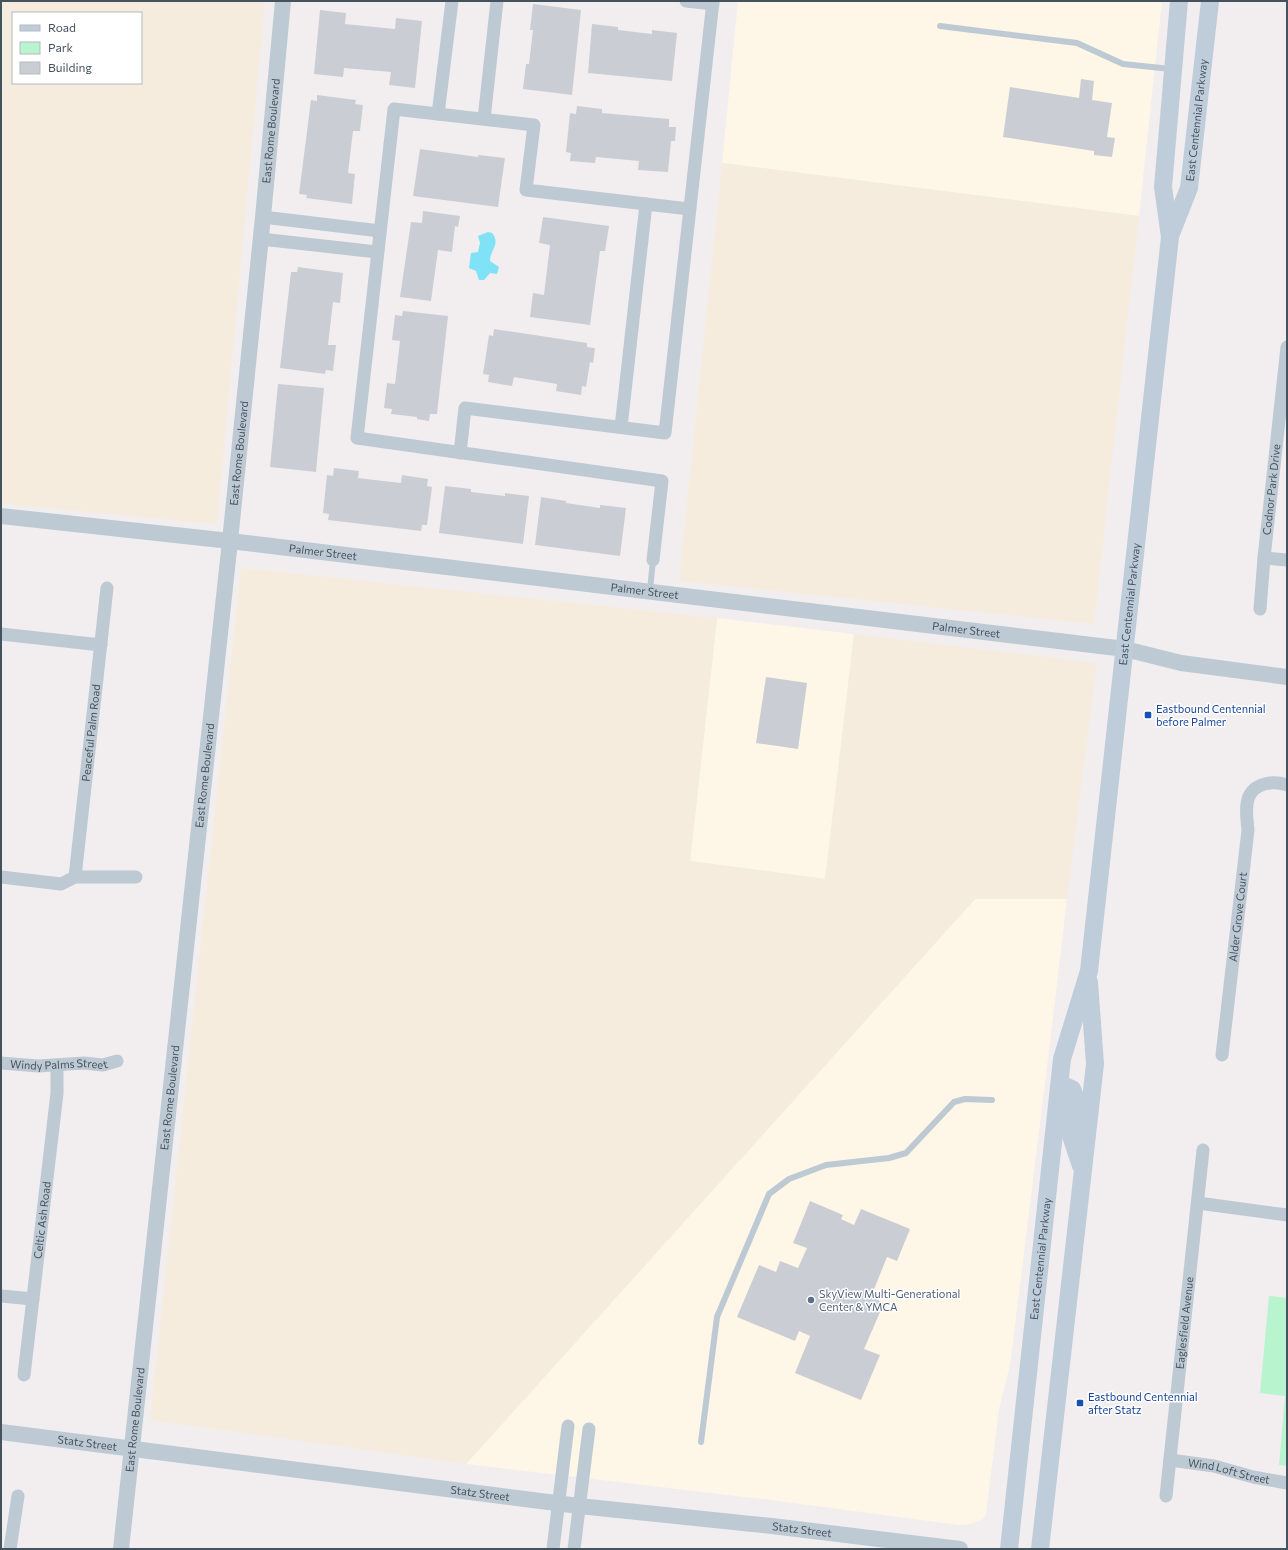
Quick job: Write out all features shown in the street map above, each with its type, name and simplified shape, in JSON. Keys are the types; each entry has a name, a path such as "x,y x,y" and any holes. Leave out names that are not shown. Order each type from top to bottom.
{"main road":[{"name":"East Centennial Parkway","path":"1170,237 1162,187 1179,1"},
{"name":"East Centennial Parkway","path":"1040,1549 1095,1064 1089,972 1170,237 1189,188 1210,1"},
{"name":"East Centennial Parkway","path":"1009,1549 1062,1059 1089,972"},
{"path":"1060,1084 1072,1089 1075,1096 1071,1136 1083,1170"}],"street":[{"name":"East Rome Boulevard","path":"122,1549 230,541 283,1"},
{"path":"438,114 452,1"},
{"path":"484,119 497,1"},
{"path":"460,453 466,408 665,433 713,2 686,1"},
{"path":"653,560 662,481 357,438 394,109 534,125 526,190 689,209"},
{"path":"621,428 646,204"},
{"path":"263,217 380,231"},
{"path":"260,239 377,252"},
{"name":"Codnor Park Drive","path":"1260,610 1264,558 1285,383 1287,347"},
{"name":"Palmer Street","path":"1,516 230,541 650,591 827,614 1125,648 1181,663 1287,677"},
{"path":"1264,558 1287,560"},
{"name":"Peaceful Palm Road","path":"75,877 107,588"},
{"path":"1,634 100,645"},
{"name":"Alder Grove Court","path":"1222,1055 1248,830 1246,812 1248,799 1252,792 1260,785 1281,783 1287,785"},
{"path":"1,877 62,884 75,877 136,877"},
{"name":"Windy Palms Street","path":"1,1063 38,1066 84,1063 103,1065 117,1061"},
{"name":"Celtic Ash Road","path":"24,1374 57,1092 56,1065"},
{"name":"Eaglesfield Avenue","path":"1166,1496 1203,1150"},
{"path":"1198,1203 1287,1215"},
{"path":"1,1296 33,1299"},
{"path":"553,1549 568,1426"},
{"path":"574,1549 589,1429"},
{"name":"Statz Street","path":"1,1432 579,1506 772,1526 960,1549"},
{"name":"Wind Loft Street","path":"1170,1460 1214,1466 1254,1477 1287,1483"},
{"path":"7,1545 18,1496"}],"lane":[{"path":"940,26 1077,43 1123,64 1173,69"},
{"path":"650,591 653,560"},
{"path":"701,1442 717,1317 769,1194 789,1179 826,1165 889,1158 906,1153 954,1102 964,1099 992,1100"}],"shaded area":[{"path":"738,1 1162,1 1139,216 722,163"},
{"path":"717,618 854,634 826,879 690,861"},
{"path":"975,899 1067,899 1010,1365 999,1409 986,1513 983,1519 970,1524 959,1525 771,1500 466,1464"}],"green space":[{"path":"1269,1296 1287,1298 1287,1466 1279,1465 1285,1396 1260,1393"}],"sand":[{"path":"1,1 265,1 217,524 1,504"},
{"path":"722,163 1139,216 1094,624 679,581"},
{"path":"241,568 717,618 690,861 825,879 854,634 1097,663 1067,899 975,899 466,1464 150,1420"}],"water":[{"path":"488,232 492,233 495,240 490,261 499,267 497,274 490,273 484,280 479,280 476,271 469,268 471,253 478,252 480,243 478,236"}],"building":[{"path":"533,4 581,10 572,95 523,89 526,64 529,64 533,30 530,30"},
{"path":"320,10 346,13 345,24 395,29 396,18 422,21 415,88 389,85 391,72 344,68 343,77 314,74"},
{"path":"592,24 618,27 618,30 652,34 652,30 677,33 672,81 588,73"},
{"path":"1081,79 1094,81 1092,100 1112,103 1107,137 1115,138 1112,157 1094,155 1094,151 1003,137 1010,87 1079,98"},
{"path":"317,95 356,100 355,104 363,105 360,131 353,131 348,173 355,174 352,204 306,198 307,195 299,194 311,100 317,101"},
{"path":"577,106 602,109 602,113 669,119 669,127 676,127 675,141 671,141 668,172 638,170 639,161 596,157 595,163 570,161 571,153 566,152 570,113 576,114"},
{"path":"420,149 478,157 478,155 505,158 498,207 413,196"},
{"path":"423,211 460,216 458,227 455,226 452,252 438,250 431,301 400,297 411,222 422,223"},
{"path":"543,217 609,226 605,251 600,251 590,325 530,317 533,293 544,295 550,245 539,243"},
{"path":"298,267 343,273 340,303 333,302 328,345 336,345 333,371 326,370 325,374 280,368 291,272 297,272"},
{"path":"403,311 448,316 437,414 430,414 429,421 417,419 417,417 391,414 392,409 384,408 387,383 395,384 400,341 392,340 395,315 402,316"},
{"path":"494,329 587,343 587,347 595,348 593,363 590,362 586,387 582,386 581,395 556,391 557,384 514,377 512,386 488,382 489,375 483,374 489,335 493,336"},
{"path":"278,384 324,388 316,472 270,467"},
{"path":"334,468 359,471 358,478 401,483 402,475 428,479 427,486 432,487 427,525 422,525 421,531 328,520 329,514 323,513 327,475 333,476"},
{"path":"445,486 471,489 471,492 505,496 505,493 529,496 523,544 439,533"},
{"path":"541,497 566,501 566,503 600,508 600,505 626,508 620,556 535,545"},
{"path":"766,677 807,683 798,749 756,743"},
{"name":"SkyView Multi-Generational Center & YMCA","path":"810,1201 843,1215 841,1219 854,1225 861,1209 910,1229 897,1261 887,1257 871,1297 884,1303 864,1349 880,1355 861,1400 795,1373 810,1336 799,1331 795,1341 737,1317 759,1265 776,1272 780,1261 798,1268 807,1248 793,1243"}],"place":[{"name":"Eastbound Centennial before Palmer","path":"1148,715"},
{"name":"SkyView Multi-Generational Center & YMCA","path":"811,1300"},
{"name":"Eastbound Centennial after Statz","path":"1080,1403"}]}
